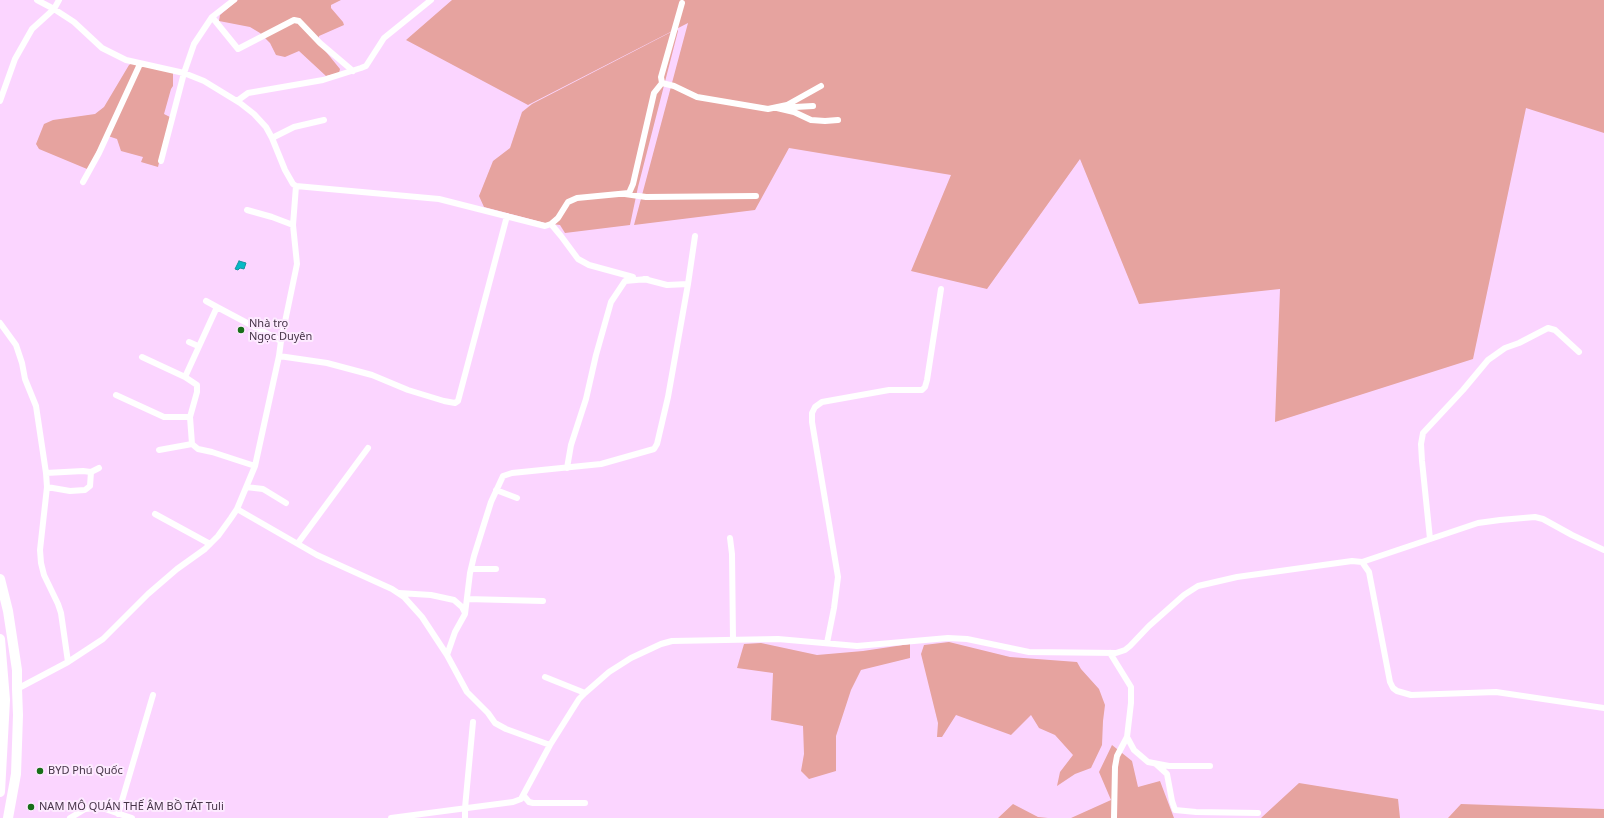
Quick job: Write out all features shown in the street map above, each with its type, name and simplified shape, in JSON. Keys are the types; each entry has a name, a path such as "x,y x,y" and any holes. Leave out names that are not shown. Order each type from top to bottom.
{"main road":[{"path":"0,579 8,611 17,670 18,694 16,774 8,818"},
{"path":"0,639 3,701 0,792"},
{"path":"3,701 18,694"}],"street":[{"path":"37,0 74,22 102,48 126,60 184,73 204,81 237,101 254,114 266,127 285,170 293,184 296,186 439,199 545,226 551,224 558,218 568,202 589,196 625,194 646,196 756,196"},
{"path":"0,101 15,59 32,29 54,9 59,0"},
{"path":"161,161 184,73 194,44 212,17 234,0"},
{"path":"237,101 248,92 323,80 366,66 384,38 431,0"},
{"path":"625,194 629,193 633,184 654,93 662,83 661,77 682,3"},
{"path":"212,17 238,49 294,20 299,21 320,44 353,71"},
{"path":"83,182 102,147 140,64"},
{"path":"662,83 674,86 697,97 756,108 812,106"},
{"path":"777,108 787,105 821,86"},
{"path":"777,108 794,112 811,120 838,120"},
{"path":"272,138 294,127 324,120"},
{"path":"18,694 103,639 148,594 177,569 196,557 210,544 225,527 237,509 255,466 297,264 293,225 296,186"},
{"path":"247,210 272,216 293,225"},
{"path":"279,356 327,363 365,373 408,390 455,403 458,401 507,216"},
{"path":"551,224 578,259 589,265 627,277 667,285 688,284"},
{"path":"447,655 455,632 465,614 471,569 496,490 503,476 507,474 601,464 654,449 657,444 668,398 695,236"},
{"path":"567,468 571,445 586,398 596,354 611,302 625,280 647,280"},
{"path":"827,644 838,577 812,422 812,413 815,407 822,402 889,390 922,390 925,388 928,380 941,289"},
{"path":"206,300 281,341"},
{"path":"185,377 217,307"},
{"path":"0,323 16,345 25,379 36,406 47,487 40,550 41,563 44,575 61,613 68,662"},
{"path":"1430,539 1422,462 1421,444 1423,433 1464,390 1488,360 1505,348 1519,343 1548,328 1555,330 1578,352"},
{"path":"188,342 198,346"},
{"path":"142,357 196,383 198,387 190,417 192,444 198,449 255,466"},
{"path":"116,395 164,417 190,417"},
{"path":"159,450 192,444"},
{"path":"298,543 368,448"},
{"path":"46,473 91,472 99,468"},
{"path":"47,487 70,491 84,490 90,486 91,472"},
{"path":"246,487 263,489 286,503"},
{"path":"496,490 517,498"},
{"path":"237,509 317,555 397,592 414,606 447,655 467,692 488,713 497,725 550,745"},
{"path":"155,514 210,544"},
{"path":"391,818 513,802 521,799 524,796 550,745 579,698 608,672 631,658 661,644 672,641 778,639 857,646 948,638 967,639 1029,652 1110,653 1125,650 1178,601 1198,586 1237,577 1352,561 1362,562 1486,521 1535,517 1543,519 1572,536 1604,550"},
{"path":"730,538 732,554 733,639"},
{"path":"1362,562 1369,572 1390,682 1393,688 1397,691 1412,695 1503,692 1604,708"},
{"path":"471,569 496,569"},
{"path":"397,592 431,595 454,600 462,607 465,614"},
{"path":"467,599 543,601"},
{"path":"1110,653 1130,687 1127,737 1118,756 1115,767 1114,818"},
{"path":"545,677 585,693"},
{"path":"118,814 153,695"},
{"path":"465,818 473,722"},
{"path":"1127,737 1134,750 1148,762 1169,766 1210,766"},
{"path":"1156,764 1167,774 1175,810 1258,812"},
{"path":"524,796 532,803 585,802"},
{"path":"70,818 85,809 105,809 132,818"},
{"path":"1209,812 1213,818"}],"shaded area":[{"path":"238,0 341,0 331,5 331,8 344,25 319,36 318,42 340,69 339,73 326,76 299,51 285,57 276,55 270,43 260,33 250,27 219,21 220,15"},
{"path":"452,0 1604,0 1604,133 1526,108 1473,359 1275,422 1280,289 1139,304 1080,159 987,289 911,271 951,175 789,148 755,210 634,225 688,23 528,105 406,40"},
{"path":"677,29 678,31 638,187 630,225 565,233 560,225 545,223 484,207 479,196 493,161 510,148 522,112 532,104"},
{"path":"132,63 173,73 173,86 164,114 170,117 158,167 141,162 143,157 121,151 117,139 105,135 89,168 87,169 39,149 36,144 44,124 53,120 95,114 104,107 129,65"},
{"path":"239,261 246,263 244,269 235,269"},
{"path":"949,642 1010,657 1077,662 1081,669 1099,689 1105,705 1102,745 1091,768 1075,774 1057,786 1060,772 1073,755 1055,735 1039,728 1031,715 1011,735 956,715 942,737 937,737 938,723 921,654 924,645"},
{"path":"761,643 817,655 863,651 910,644 910,658 861,670 851,690 836,736 836,771 809,779 801,771 804,754 803,726 771,720 773,673 737,668 744,644"},
{"path":"1112,745 1132,761 1138,787 1160,781 1174,818 1071,818 1111,800 1099,772"},
{"path":"1299,783 1398,799 1400,818 1261,818"},
{"path":"1013,804 1038,817 1048,818 998,818"},
{"path":"1461,804 1604,809 1604,818 1448,818"}],"place":[{"name":"Nhà trọ Ngọc Duyên","path":"241,330"},
{"name":"BYD Phú Quốc","path":"40,771"},
{"name":"NAM MÔ QUÁN THẾ ÂM BỒ TÁT Tuli","path":"31,807"}]}
